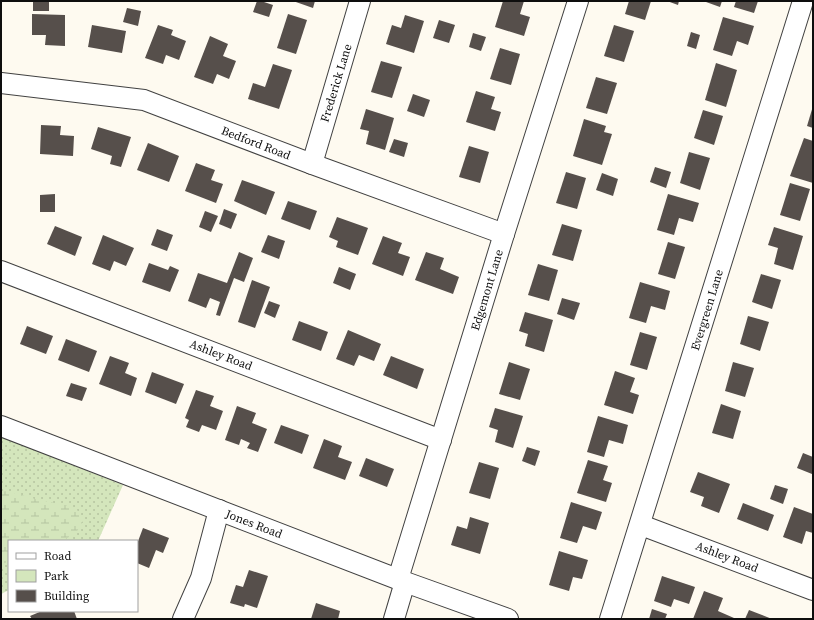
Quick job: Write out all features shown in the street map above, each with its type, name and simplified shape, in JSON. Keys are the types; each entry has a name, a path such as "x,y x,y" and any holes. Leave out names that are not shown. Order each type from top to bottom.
{"street":[{"name":"Frederick Lane","path":"312,164 360,1"},
{"name":"Edgemont Lane","path":"394,619 402,580 441,440 504,234 578,1"},
{"name":"Evergreen Lane","path":"610,619 803,1"},
{"name":"Bedford Road","path":"1,83 144,100 312,164 504,234"},
{"name":"Ashley Road","path":"1,271 441,440"},
{"name":"Jones Road","path":"1,426 402,580 508,619"},
{"path":"183,619 201,578 219,510"},
{"name":"Ashley Road","path":"640,525 813,590"}],"green space":[{"path":"1,437 123,485 98,540 8,540 8,590 1,594"},
{"path":"7,491 35,499 70,506 78,511 83,521 76,533 64,540 8,540 8,562 1,564 1,492"}],"building":[{"path":"33,1 49,1 49,11 33,11"},
{"path":"257,1 273,5 269,17 253,12"},
{"path":"293,1 315,1 313,8"},
{"path":"503,1 524,1 520,14 530,17 524,36 495,27"},
{"path":"629,1 651,1 645,20 625,14"},
{"path":"667,1 679,1 678,5"},
{"path":"722,1 720,7 706,2"},
{"path":"736,1 758,1 754,13 734,7"},
{"path":"127,8 141,11 138,26 123,22"},
{"path":"32,14 65,15 65,46 45,45 46,35 32,35"},
{"path":"288,14 307,20 296,54 277,48"},
{"path":"405,15 424,21 414,53 386,44 392,25 401,28"},
{"path":"723,17 754,26 748,45 737,41 732,56 713,50"},
{"path":"439,20 455,25 449,43 433,38"},
{"path":"92,25 126,31 122,53 88,47"},
{"path":"158,25 173,30 171,35 186,41 179,60 166,55 163,64 145,58"},
{"path":"614,25 634,31 624,62 604,56"},
{"path":"691,32 700,35 696,49 687,46"},
{"path":"473,33 486,37 481,51 469,47"},
{"path":"210,36 228,44 223,56 236,61 229,79 217,74 213,84 194,77"},
{"path":"500,48 520,54 511,85 490,79"},
{"path":"381,61 402,67 392,98 371,92"},
{"path":"716,63 737,70 726,107 705,100"},
{"path":"273,64 292,70 279,109 248,99 253,83 265,87"},
{"path":"596,77 617,83 607,114 586,108"},
{"path":"476,91 495,97 491,109 501,112 495,131 466,122"},
{"path":"413,94 430,100 424,117 407,111"},
{"path":"813,106 813,128 807,126"},
{"path":"366,109 394,118 385,150 366,144 369,131 360,129"},
{"path":"703,110 723,116 714,145 694,138"},
{"path":"584,119 606,126 604,132 612,134 602,165 573,156"},
{"path":"41,125 61,126 60,135 74,136 73,156 40,154"},
{"path":"98,127 131,137 121,167 110,164 112,156 91,149"},
{"path":"804,138 813,141 813,183 790,176"},
{"path":"394,139 408,143 404,157 389,152"},
{"path":"148,143 179,156 169,182 137,170"},
{"path":"469,146 489,152 480,183 459,177"},
{"path":"689,152 710,158 700,190 680,183"},
{"path":"196,163 215,170 211,180 223,184 216,203 185,191"},
{"path":"655,167 671,172 666,188 650,182"},
{"path":"566,172 586,178 577,209 556,203"},
{"path":"602,173 618,179 613,196 596,190"},
{"path":"242,180 275,192 266,215 234,201"},
{"path":"790,183 810,189 800,221 780,215"},
{"path":"55,194 55,212 40,212 40,195"},
{"path":"668,194 699,203 693,222 679,218 674,235 657,230"},
{"path":"288,201 317,211 310,230 281,219"},
{"path":"224,209 237,214 231,229 219,224"},
{"path":"205,211 218,216 211,232 199,227"},
{"path":"337,217 368,228 358,255 336,247 338,241 329,237"},
{"path":"562,224 582,230 573,261 552,255"},
{"path":"55,226 82,237 75,256 47,244"},
{"path":"774,227 803,236 793,270 774,264 778,248 768,245"},
{"path":"157,229 173,235 167,251 151,245"},
{"path":"103,235 134,248 126,266 114,261 110,271 92,264"},
{"path":"268,235 285,241 279,259 261,252"},
{"path":"383,236 402,243 398,253 410,257 403,276 372,264"},
{"path":"668,242 685,247 675,279 658,274"},
{"path":"239,252 253,258 244,282 234,278 220,316 216,315 220,302 210,298 206,308 188,301 198,273 227,283"},
{"path":"426,252 444,258 440,269 459,277 453,294 415,280"},
{"path":"149,263 168,270 170,266 179,270 170,292 142,282"},
{"path":"538,264 558,270 549,301 528,295"},
{"path":"339,267 356,274 350,290 333,283"},
{"path":"761,274 781,280 772,309 752,302"},
{"path":"252,280 270,287 255,328 238,322"},
{"path":"640,282 670,291 665,310 651,306 646,323 629,318"},
{"path":"562,298 580,303 574,320 557,314"},
{"path":"269,301 280,305 275,318 264,313"},
{"path":"525,312 553,320 544,352 525,346 528,334 519,331"},
{"path":"748,316 769,322 760,351 740,344"},
{"path":"299,321 328,332 321,351 292,340"},
{"path":"27,326 53,336 46,354 20,344"},
{"path":"348,330 381,344 374,361 359,355 354,366 336,359"},
{"path":"640,332 657,337 647,370 630,365"},
{"path":"66,339 97,351 89,372 58,360"},
{"path":"110,356 129,363 125,373 137,378 131,396 99,384"},
{"path":"391,356 424,369 417,389 383,375"},
{"path":"509,362 530,369 520,400 499,394"},
{"path":"733,362 754,368 745,397 725,391"},
{"path":"615,371 635,378 630,392 639,395 633,414 604,405"},
{"path":"152,372 184,384 176,404 145,392"},
{"path":"71,383 87,388 82,401 66,396"},
{"path":"196,390 214,396 210,406 223,411 216,430 202,425 199,432 186,427 189,420 185,418"},
{"path":"721,404 741,411 733,439 712,433"},
{"path":"237,406 256,413 252,423 267,429 258,452 247,448 250,443 241,439 239,445 225,440"},
{"path":"495,408 523,416 513,448 495,442 498,430 489,427"},
{"path":"598,416 628,425 623,444 609,440 604,457 587,452"},
{"path":"281,425 309,435 302,454 274,443"},
{"path":"324,439 342,446 338,457 352,462 345,480 313,468"},
{"path":"527,447 540,451 535,466 522,461"},
{"path":"803,453 813,457 812,474 797,468"},
{"path":"366,458 394,469 387,487 359,476"},
{"path":"588,460 608,466 603,480 612,483 606,502 577,493"},
{"path":"479,462 499,468 490,499 469,493"},
{"path":"698,472 730,484 719,513 701,506 704,497 690,492"},
{"path":"775,485 788,489 783,504 770,499"},
{"path":"571,502 602,512 596,530 583,526 577,543 560,538"},
{"path":"743,503 774,515 768,531 737,519"},
{"path":"794,507 813,514 813,533 806,531 802,544 783,537"},
{"path":"470,517 489,523 480,554 451,545 457,526 467,529"},
{"path":"143,528 169,538 163,553 156,550 149,568 138,563 138,541"},
{"path":"559,551 588,560 582,579 573,577 569,591 549,585"},
{"path":"249,570 268,576 257,608 245,604 244,607 230,603 236,585 243,587"},
{"path":"662,576 695,587 689,604 674,599 671,607 654,601"},
{"path":"704,591 723,598 718,611 734,618 693,619"},
{"path":"316,603 340,611 338,619 311,619"},
{"path":"652,609 667,614 665,619 649,619"},
{"path":"749,610 772,619 745,619"},
{"path":"40,612 74,612 77,619 32,619 30,616"}]}
